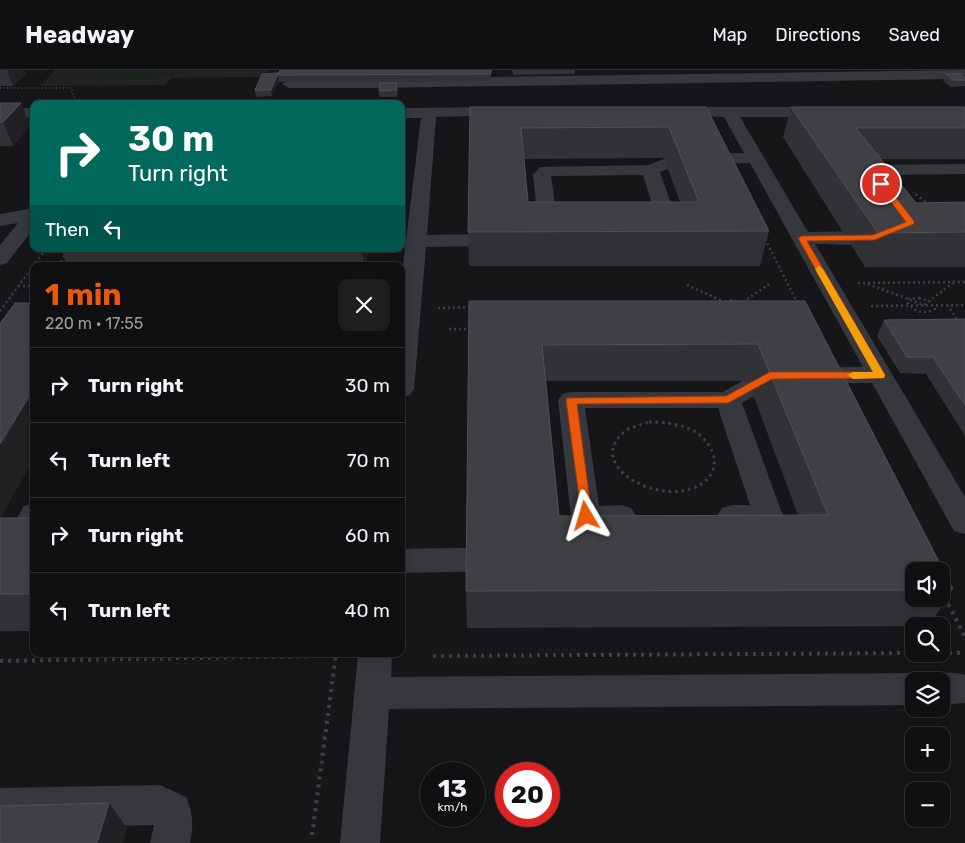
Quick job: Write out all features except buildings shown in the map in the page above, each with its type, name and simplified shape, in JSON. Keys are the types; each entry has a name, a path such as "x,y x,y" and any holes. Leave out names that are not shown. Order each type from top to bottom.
{"street":[{"path":"289,84 501,84 589,75 963,74"},
{"path":"405,113 517,112"},
{"path":"652,112 837,112"},
{"path":"729,112 965,523"},
{"path":"0,113 30,113"},
{"path":"405,350 416,241 416,160 428,113"},
{"path":"533,228 543,172 550,170 650,170 677,158 756,158"},
{"path":"895,202 873,170 965,169"},
{"path":"627,223 656,223 666,220 650,170"},
{"path":"0,220 30,216"},
{"path":"6,251 30,220"},
{"path":"802,238 874,237 911,222"},
{"path":"416,241 494,240 533,228 587,223"},
{"path":"6,251 30,244"},
{"path":"643,516 574,524 571,400 728,400 770,376 880,375"},
{"path":"710,516 768,516 728,400"},
{"path":"405,561 512,559 528,550"},
{"path":"360,843 375,657"},
{"path":"371,693 905,689"},
{"path":"0,808 160,805 172,811 174,826 170,843"}],"path":[{"path":"0,88 71,88 74,92 74,97 78,100"},
{"path":"911,222 935,207 915,195 913,186"},
{"path":"36,262 44,252"},
{"path":"0,310 30,270"},
{"path":"924,305 953,282"},
{"path":"869,306 855,283 965,282"},
{"path":"720,318 771,283"},
{"path":"866,283 924,305"},
{"path":"687,285 736,307"},
{"path":"788,285 799,306 790,306"},
{"path":"18,286 30,286"},
{"path":"909,300 919,298 929,301 934,305"},
{"path":"724,301 734,300 743,302 748,307"},
{"path":"909,300 909,305"},
{"path":"722,307 724,301"},
{"path":"909,305 918,311 927,312 934,311 934,305"},
{"path":"947,305 960,324"},
{"path":"840,306 965,305"},
{"path":"722,307 729,307"},
{"path":"722,307 728,312 738,314 746,312"},
{"path":"748,307 741,308 754,315"},
{"path":"746,312 748,307"},
{"path":"409,308 479,308"},
{"path":"0,310 10,310"},
{"path":"449,329 476,329"},
{"path":"649,422 679,425 695,432 707,442 714,454 716,466 711,478 700,487 685,492 666,493 648,489 633,482 621,473 614,462 612,450 615,440 623,431 649,422"},
{"path":"950,607 965,637"},
{"path":"433,656 905,653"},
{"path":"950,653 965,653"},
{"path":"0,661 224,657"},
{"path":"312,835 336,657"}],"shaded area":[{"path":"55,70 270,70 267,77 171,78 166,85 40,86"},
{"path":"92,70 188,70 153,79 132,80 97,76"}],"slow traffic":[{"path":"819,269 880,375 853,375"}],"route":[{"path":"586,516 571,400 728,400 770,376 880,375 802,238 874,237 911,222 881,184"}]}
